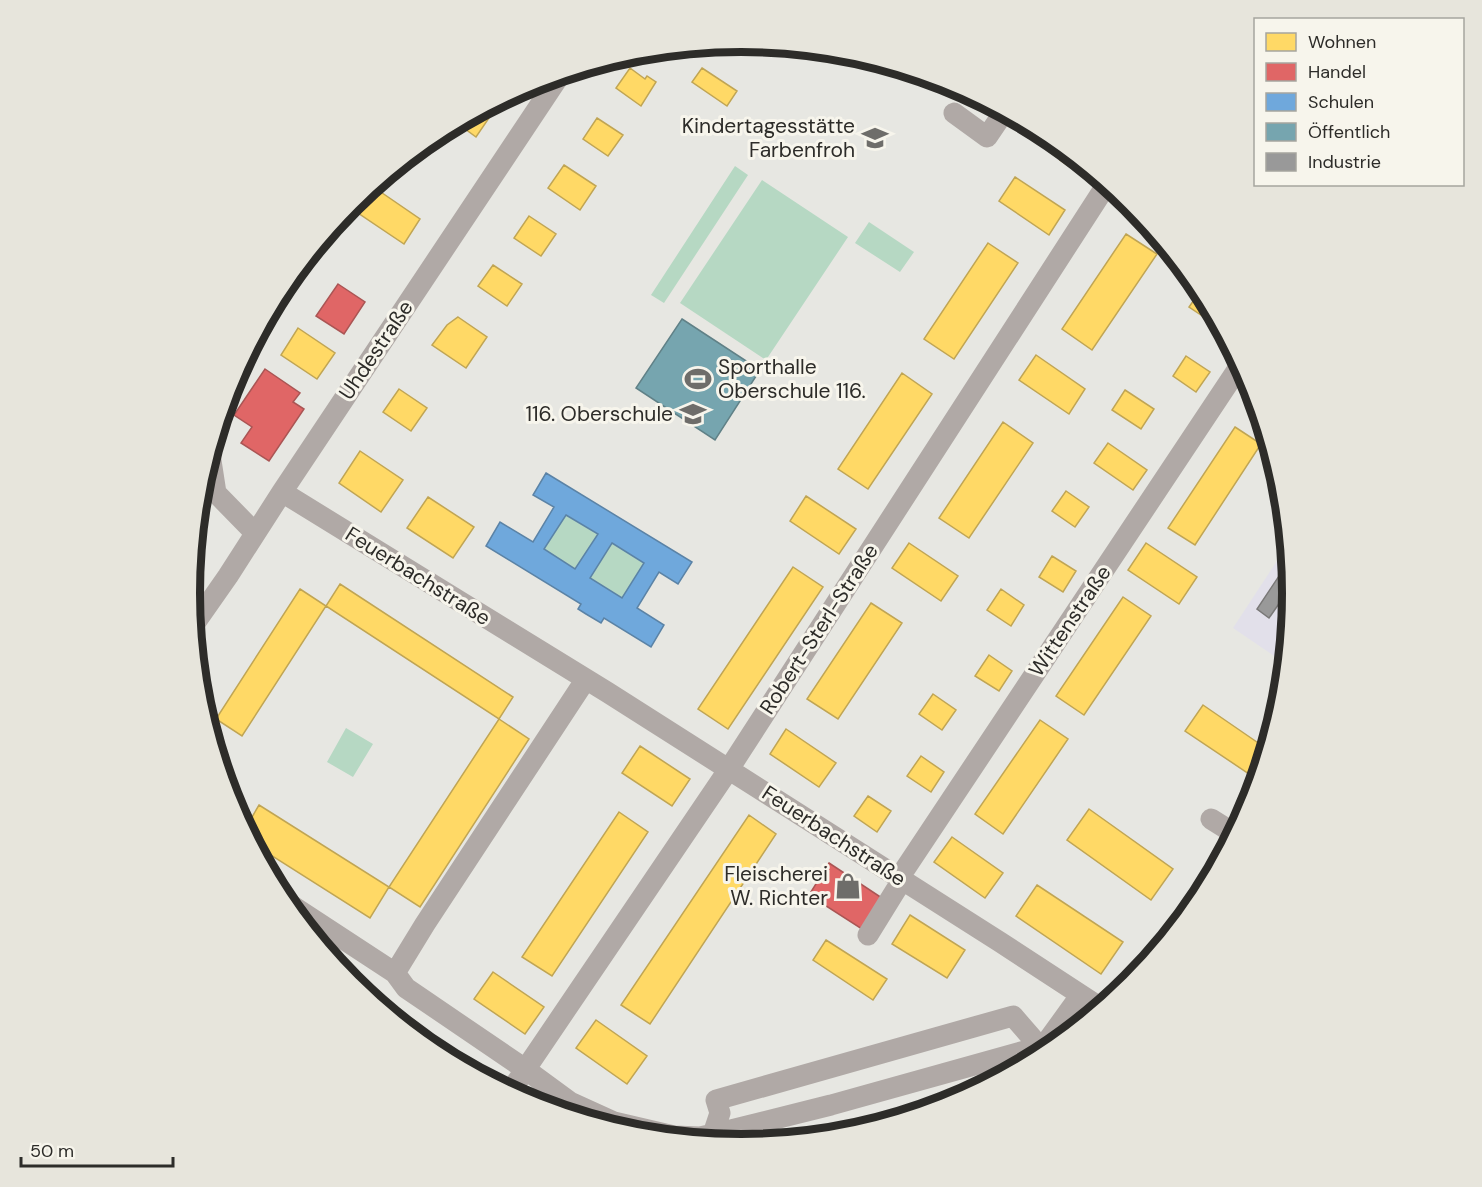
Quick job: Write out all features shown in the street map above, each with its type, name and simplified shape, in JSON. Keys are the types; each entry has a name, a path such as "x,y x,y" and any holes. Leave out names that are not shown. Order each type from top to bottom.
{"street":[{"name":"Uhdestraße","path":"201,615 552,87"},
{"path":"954,113 987,137 1000,118"},
{"name":"Robert-Sterl-Straße","path":"515,1085 729,769 1102,191"},
{"name":"Wittenstraße","path":"868,935 900,879 1235,372"},
{"path":"213,474 216,493 255,532"},
{"name":"Feuerbachstraße","path":"282,492 729,769 1093,1004"},
{"path":"395,973 431,914 586,679"},
{"path":"1211,819 1228,829"},
{"path":"306,915 395,973 406,988 570,1102 600,1116"},
{"path":"1050,1037 1080,996"},
{"path":"713,1133 720,1113 716,1101 1013,1016 1038,1045"},
{"path":"716,1133 831,1105 1035,1047"}],"shaded area":[{"path":"1281,555 1281,629 1278,658 1233,628"}],"green space":[{"path":"735,166 748,175 664,303 651,295"},
{"path":"762,180 848,237 766,360 680,303"},
{"path":"869,222 914,252 900,272 855,243"},
{"path":"566,515 598,534 575,569 544,549"},
{"path":"612,543 644,563 622,598 590,578"},
{"path":"346,728 373,744 353,777 327,762"}],"building: Wohnen":[{"path":"630,68 645,79 647,76 656,82 641,106 616,88"},
{"path":"702,68 737,91 727,106 692,82"},
{"path":"486,116 489,118 476,137 464,129"},
{"path":"597,118 623,135 608,156 583,139"},
{"path":"1062,158 1090,181 1090,181 1060,160"},
{"path":"564,165 596,186 580,210 548,188"},
{"path":"1015,177 1065,210 1049,235 999,201"},
{"path":"379,191 420,219 404,244 357,212"},
{"path":"529,216 556,234 541,256 514,238"},
{"path":"1126,234 1157,254 1092,350 1062,329"},
{"path":"988,243 1018,263 954,359 924,339"},
{"path":"493,265 522,284 507,306 478,286"},
{"path":"1195,299 1208,320 1189,307"},
{"path":"458,317 487,337 466,368 432,345 447,325"},
{"path":"298,328 335,353 317,379 281,355"},
{"path":"1036,355 1085,389 1069,414 1019,380"},
{"path":"1186,356 1210,372 1196,392 1173,376"},
{"path":"902,373 932,394 868,489 838,469"},
{"path":"399,389 427,408 411,431 383,412"},
{"path":"1125,390 1154,409 1141,429 1112,410"},
{"path":"1003,422 1033,443 969,538 939,518"},
{"path":"1235,427 1261,444 1195,545 1168,528"},
{"path":"1108,443 1147,470 1133,490 1094,463"},
{"path":"360,451 403,480 381,512 339,483"},
{"path":"1066,491 1089,507 1075,527 1052,511"},
{"path":"806,496 856,529 839,554 790,521"},
{"path":"428,497 474,527 453,558 407,528"},
{"path":"909,543 958,576 941,601 892,568"},
{"path":"1146,543 1197,577 1179,604 1128,570"},
{"path":"1052,556 1076,571 1063,592 1039,577"},
{"path":"793,567 823,587 728,729 698,709"},
{"path":"340,584 513,697 499,719 326,606"},
{"path":"300,589 326,606 242,736 216,719"},
{"path":"1001,589 1024,605 1011,626 987,610"},
{"path":"1123,597 1151,616 1084,715 1056,696"},
{"path":"871,603 902,623 838,719 807,699"},
{"path":"989,655 1012,671 999,691 975,676"},
{"path":"933,694 956,710 942,730 919,714"},
{"path":"1203,705 1260,745 1250,775 1185,731"},
{"path":"499,719 529,739 420,907 389,887"},
{"path":"1040,720 1068,739 1003,834 975,814"},
{"path":"786,729 836,763 819,787 770,754"},
{"path":"640,746 690,779 672,806 622,773"},
{"path":"921,756 944,772 931,792 907,776"},
{"path":"868,796 891,811 877,832 854,816"},
{"path":"259,805 389,887 370,918 266,852 250,820"},
{"path":"1089,809 1173,869 1151,900 1067,840"},
{"path":"619,812 648,832 552,976 522,957"},
{"path":"749,815 776,834 650,1024 621,1005"},
{"path":"952,837 1003,873 985,898 934,862"},
{"path":"1037,885 1123,942 1101,974 1016,916"},
{"path":"910,915 965,950 947,978 892,944"},
{"path":"826,940 887,979 873,1000 813,960"},
{"path":"493,972 544,1007 525,1034 474,999"},
{"path":"596,1020 647,1056 627,1084 576,1048"},
{"path":"861,1118 862,1121 819,1129"}],"building: Handel":[{"path":"338,284 365,302 344,334 316,316"},
{"path":"265,369 300,393 293,402 304,409 269,461 241,443 252,427 234,415"},
{"path":"829,863 885,900 865,931 809,895"}],"building: Schulen":[{"path":"546,473 692,562 678,584 659,572 637,608 664,625 651,647 604,618 601,623 586,614 578,609 581,604 486,546 500,522 533,542 554,507 533,495","holes":["566,515 598,534 575,569 544,549","612,543 644,563 622,598 590,578"]}],"building: Öffentlich":[{"name":"Sporthalle Oberschule 116.","path":"682,319 760,370 715,440 636,388"}],"building: Industrie":[{"path":"1281,572 1282,600 1269,618 1257,609"}],"place":[{"name":"Kindertagesstätte Farbenfroh","path":"875,138"},
{"name":"Sporthalle Oberschule 116.","path":"698,379"},
{"name":"116. Oberschule","path":"693,414"},
{"name":"Fleischerei W. Richter","path":"848,886"}]}
